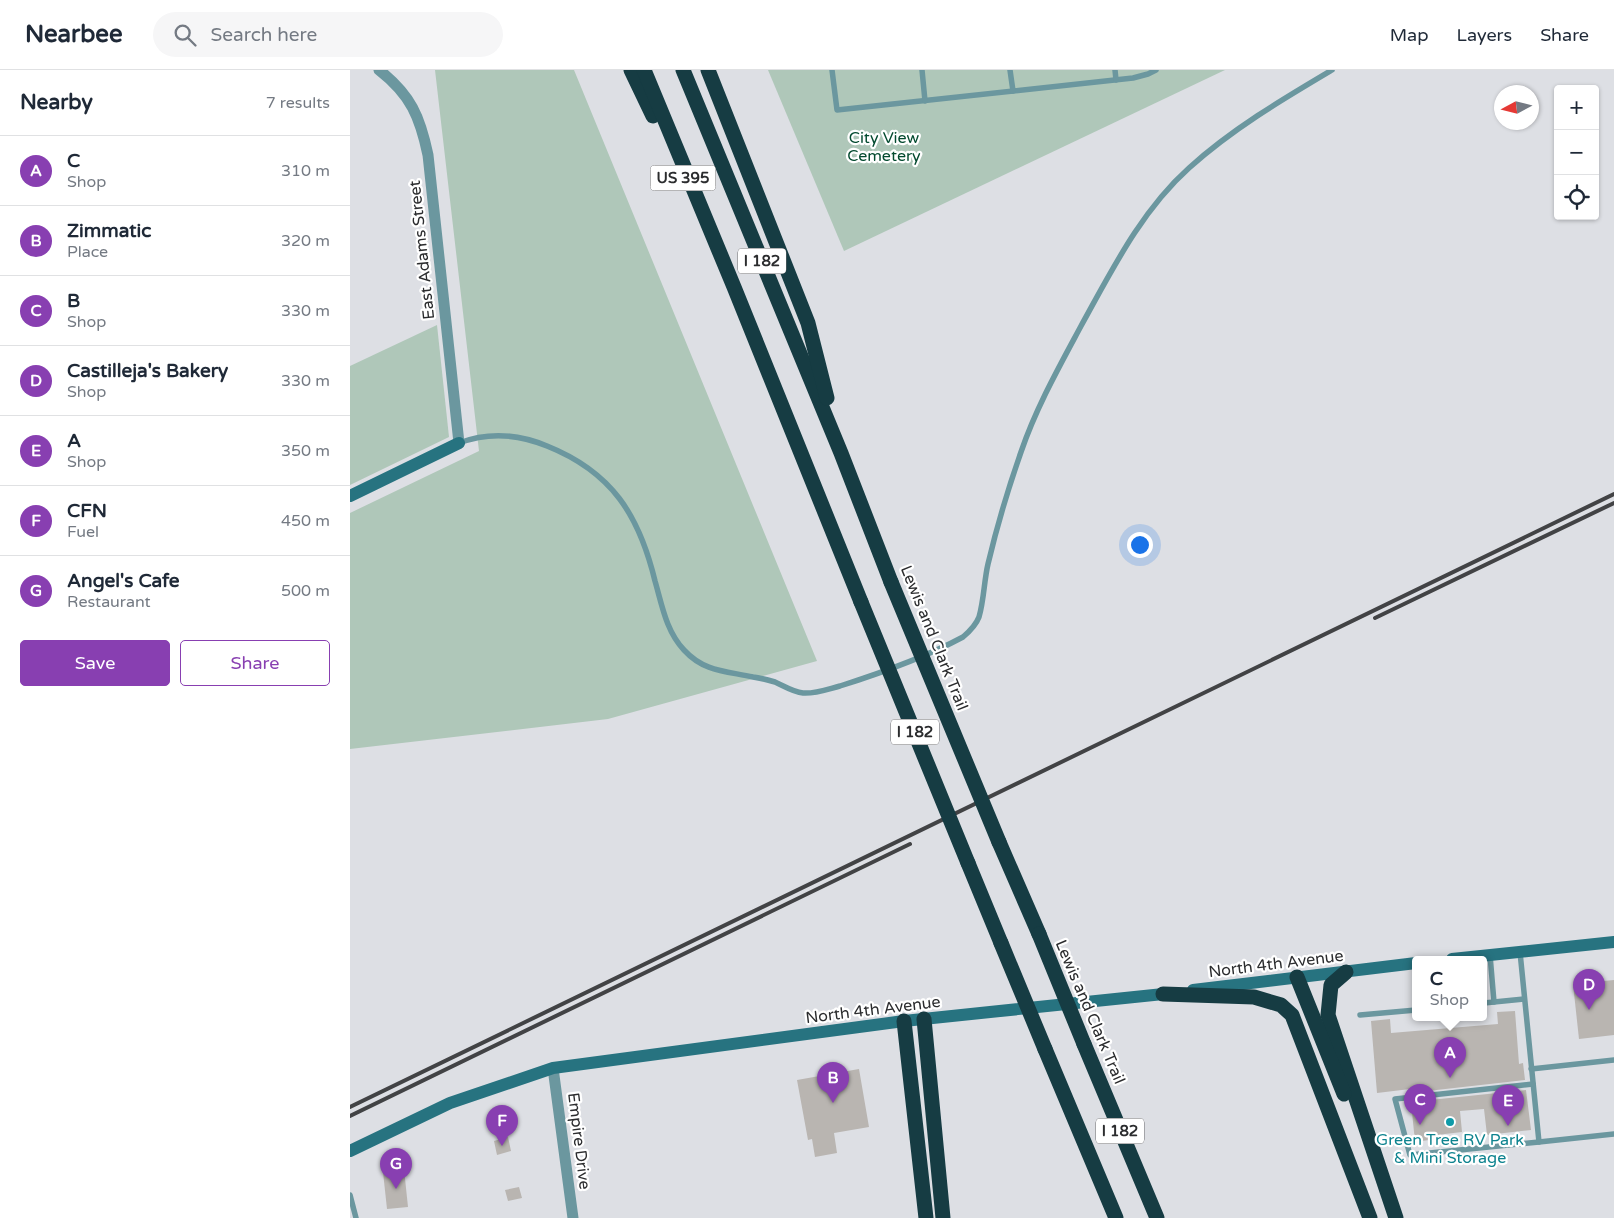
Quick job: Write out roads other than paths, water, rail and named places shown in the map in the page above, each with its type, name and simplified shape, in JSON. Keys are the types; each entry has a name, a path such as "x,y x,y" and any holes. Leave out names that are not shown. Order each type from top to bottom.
{"highway":[{"name":"US 395","path":"631,70 734,287"},
{"name":"I 182","path":"644,70 1115,1218"},
{"name":"Lewis and Clark Trail","path":"683,70 841,453 891,582 1157,1218"},
{"path":"708,70 808,323 841,453"},
{"path":"1346,972 1331,985 1328,1016 1395,1218"},
{"path":"1298,978 1395,1218"},
{"path":"1292,1015 1298,978"},
{"path":"1163,994 1254,997 1281,1005 1292,1015 1370,1218"},
{"path":"924,1019 943,1218"},
{"path":"904,1021 926,1218"}],"main road":[{"path":"350,496 459,443"},
{"path":"1480,956 1614,942"},
{"name":"North 4th Avenue","path":"350,1151 450,1103 553,1068 904,1021 1163,994 1412,964"}],"street":[{"name":"East Adams Street","path":"379,70 400,88 414,109 422,127 428,155 459,443"},
{"name":"Empire Drive","path":"553,1068 572,1218"}],"lane":[{"path":"832,70 837,110 1133,78 1156,70"},
{"path":"922,70 925,101"},
{"path":"1010,70 1013,91"},
{"path":"1115,70 1116,80"},
{"path":"459,443 472,438 495,435 512,436 559,450 591,469 624,504 638,529 648,555 671,632 685,651 711,669 768,680 796,692 806,693 819,692 908,661 962,636 977,622 996,533 1021,450 1035,416 1050,383 1102,287 1144,218 1173,183 1204,155 1254,119 1332,70"},
{"path":"1520,952 1539,1142"},
{"path":"1490,955 1494,1002"},
{"path":"1487,1003 1524,999"},
{"path":"1360,1015 1412,1010"},
{"path":"1531,1069 1614,1060"},
{"path":"1533,1084 1395,1099 1410,1155 1614,1134"},
{"path":"350,1195 356,1218"}],"railway":[{"path":"350,1107 1614,494"},
{"path":"1375,618 1614,503"},
{"path":"350,1116 910,844"}],"place":[{"name":"Castilleja's Bakery","path":"1589,1010"},
{"name":"C","path":"1450,1078"},
{"name":"Zimmatic","path":"833,1103"},
{"name":"Green Tree RV Park & Mini Storage","path":"1450,1122"},
{"name":"B","path":"1420,1125"},
{"name":"A","path":"1508,1126"},
{"name":"CFN","path":"502,1146"},
{"name":"Angel's Cafe","path":"396,1189"}],"park label":[{"name":"City View Cemetery","path":"884,147"}]}
